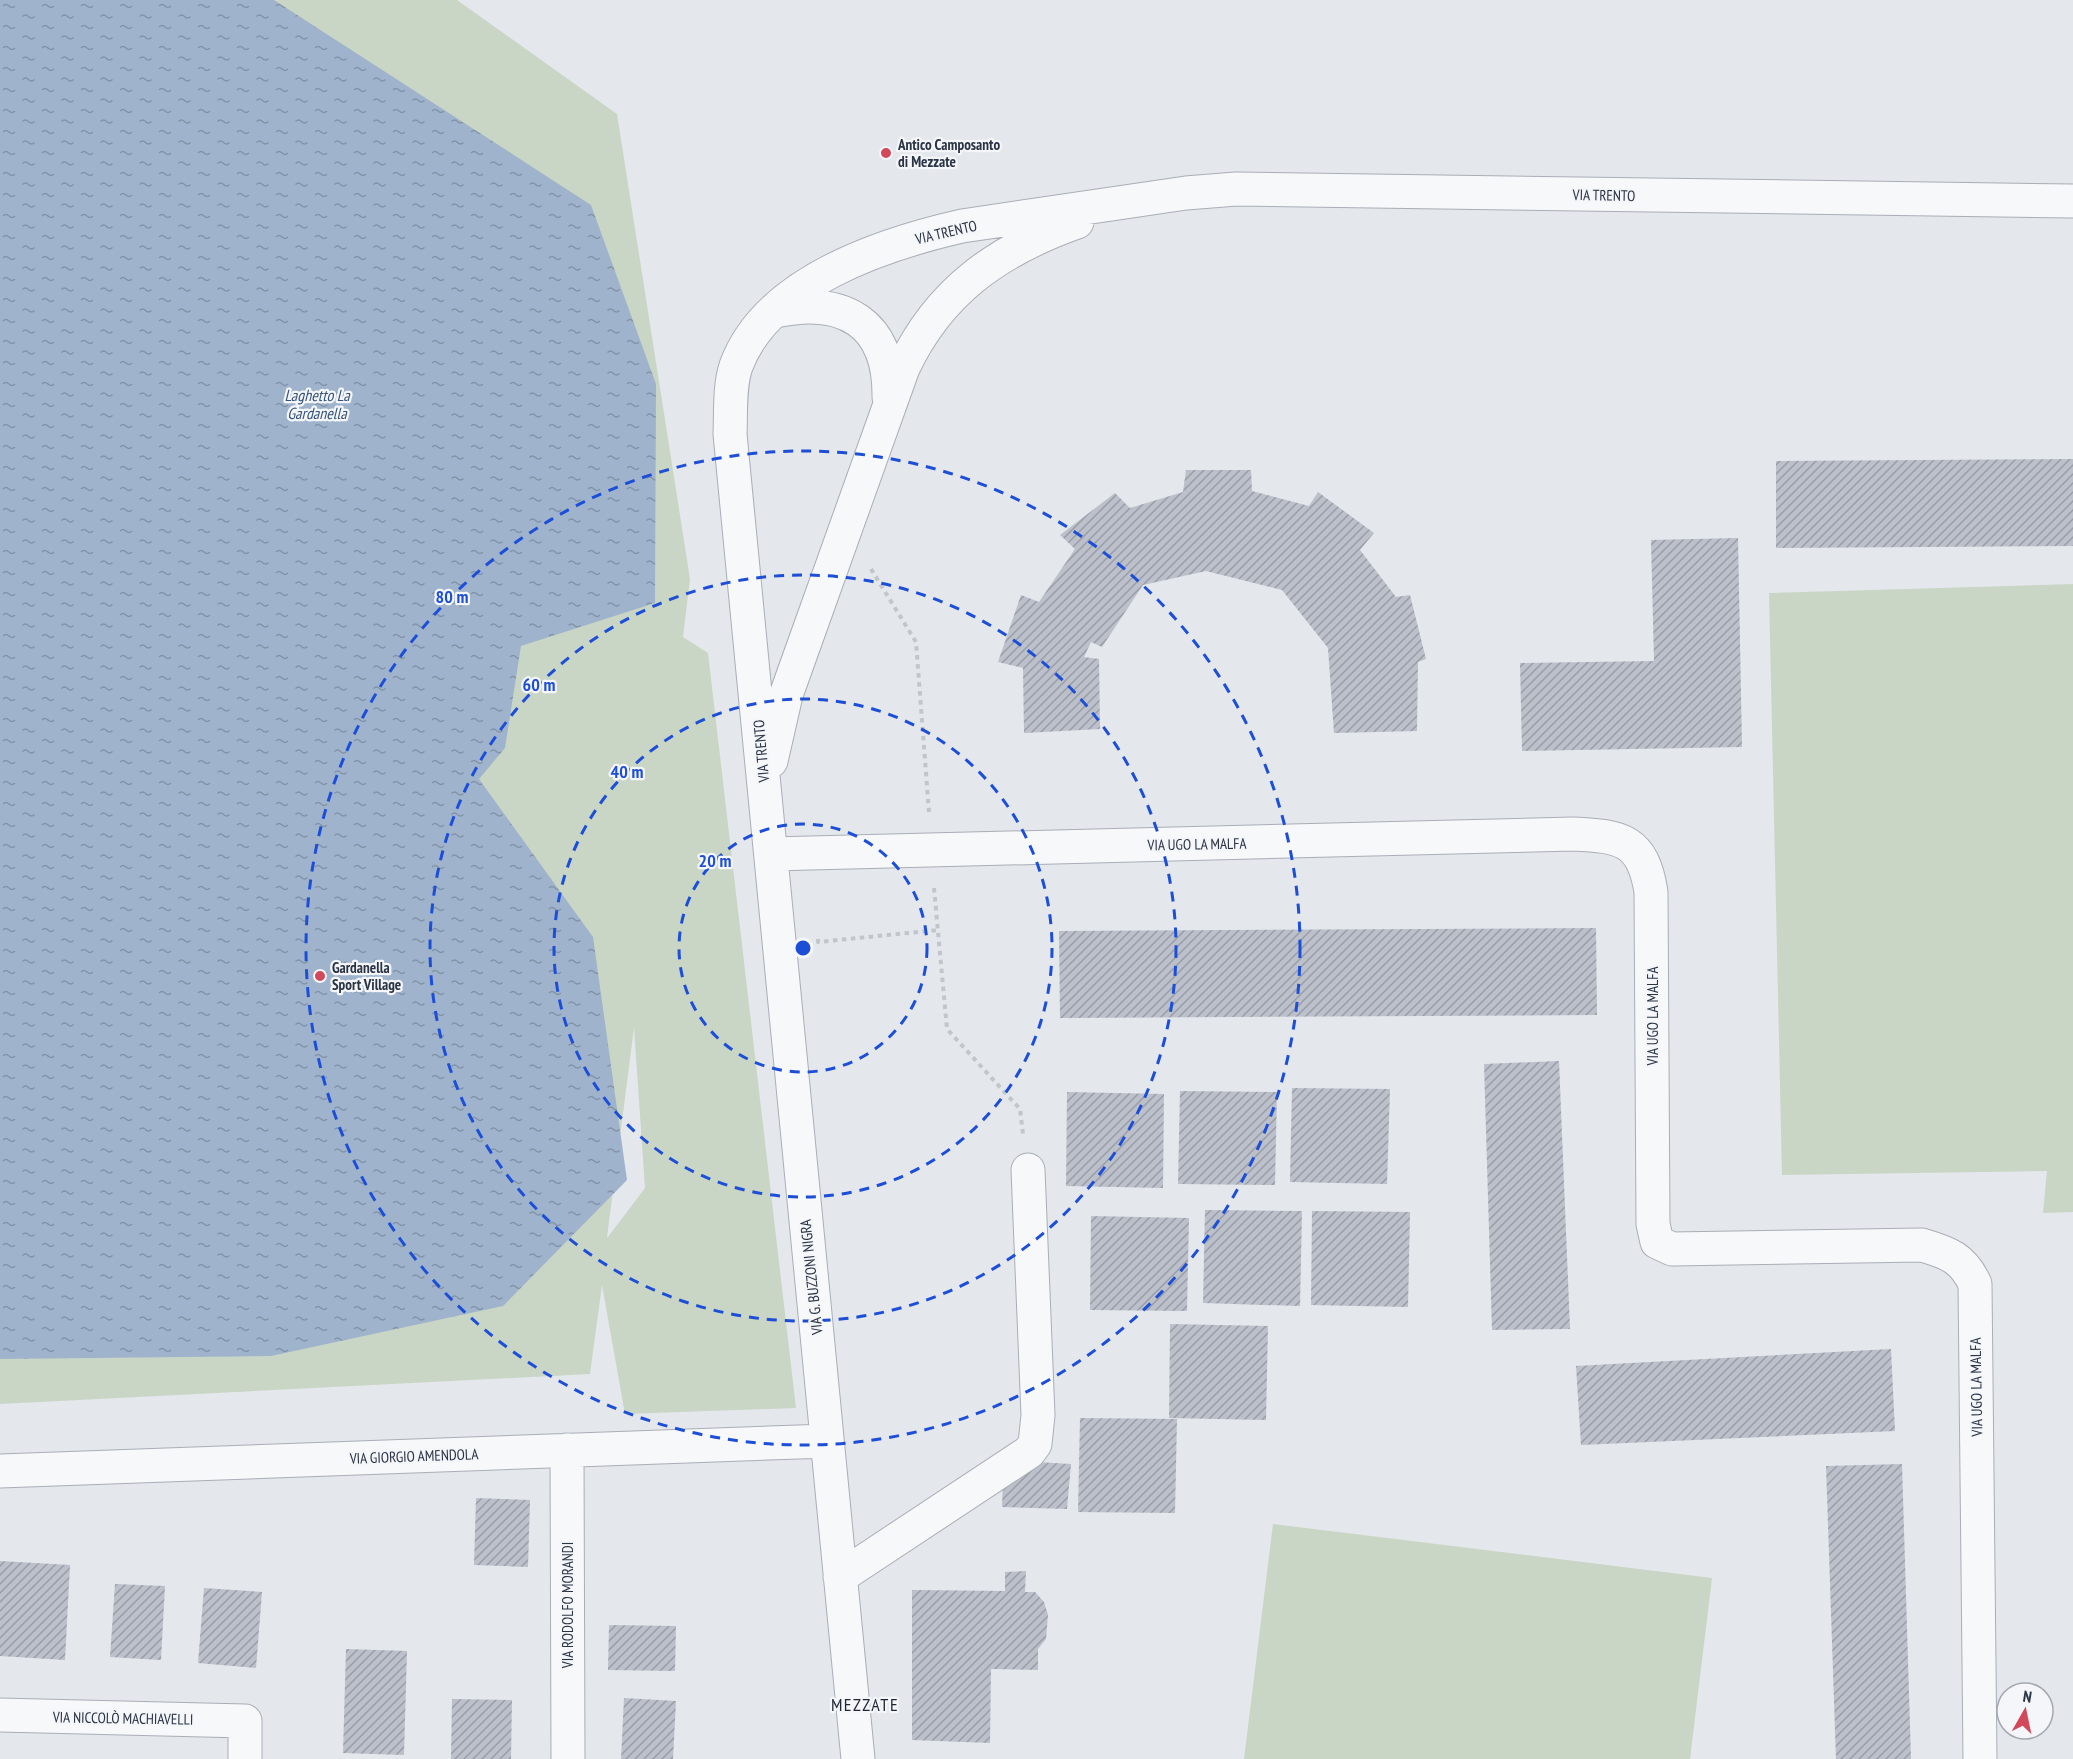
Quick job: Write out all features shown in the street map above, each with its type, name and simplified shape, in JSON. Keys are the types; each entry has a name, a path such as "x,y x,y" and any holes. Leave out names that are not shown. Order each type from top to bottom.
{"street":[{"name":"VIA TRENTO","path":"765,795 730,435 735,369 743,350 774,311 797,293 852,261 927,234 974,225 1186,193 1236,189 2073,201"},
{"name":"VIA TRENTO","path":"765,795 774,741 786,695 889,405 916,340 936,312 959,287 1017,247 1059,228 1135,202"},
{"name":"VIA TRENTO","path":"774,311 800,306 819,306 839,310 856,317 873,335 885,359 890,378 889,405"},
{"name":"VIA G. BUZZONI NIGRA","path":"765,795 858,1759"},
{"name":"VIA UGO LA MALFA","path":"771,854 1573,834 1619,840 1634,849 1647,866 1651,892 1653,1224 1657,1242 1672,1249 1922,1245 1948,1253 1961,1262 1967,1267 1975,1284 1980,1759"},
{"path":"840,1577 1029,1452 1035,1444 1038,1415 1028,1170"},
{"name":"VIA GIORGIO AMENDOLA","path":"0,1471 827,1441"},
{"name":"VIA RODOLFO MORANDI","path":"567,1450 568,1759"},
{"name":"VIA NICCOLÒ MACHIAVELLI","path":"0,1715 245,1720 245,1759"}],"path":[{"path":"778,931 816,927 818,942 938,930"}],"green space":[{"name":"Laghetto La Gardanella","path":"0,0 457,0 617,114 690,579 683,637 708,653 796,1408 625,1414 602,1285 590,1374 0,1404","holes":["634,1028 645,1188 607,1237"]},
{"path":"2073,584 2073,1212 2043,1213 2047,1171 1782,1175 1769,593"},
{"path":"1273,1524 1712,1578 1690,1759 1244,1759"}],"water":[{"name":"Laghetto La Gardanella","path":"0,0 274,0 591,205 656,384 655,603 521,646 505,748 479,779 593,937 627,1180 503,1306 271,1356 0,1359"}],"building":[{"path":"2073,459 2073,546 1776,548 1776,461"},
{"path":"1186,470 1251,470 1252,491 1309,506 1318,492 1374,533 1360,550 1396,597 1410,595 1426,659 1418,662 1417,731 1334,733 1328,648 1282,590 1206,571 1143,585 1102,647 1091,642 1084,657 1099,659 1100,729 1024,733 1023,668 998,662 1021,595 1039,602 1075,549 1060,535 1115,493 1130,508 1183,492"},
{"path":"1738,538 1742,747 1522,751 1520,663 1654,661 1651,540"},
{"path":"1596,928 1597,1015 1060,1018 1059,931"},
{"path":"1559,1061 1570,1329 1492,1330 1484,1064"},
{"path":"1292,1088 1390,1089 1387,1184 1290,1182"},
{"path":"1180,1091 1277,1092 1275,1185 1178,1184"},
{"path":"1067,1092 1164,1094 1163,1188 1066,1186"},
{"path":"1205,1210 1302,1211 1300,1306 1203,1303"},
{"path":"1312,1211 1410,1212 1408,1307 1311,1305"},
{"path":"1091,1216 1189,1218 1187,1311 1090,1310"},
{"path":"1170,1324 1268,1326 1266,1420 1169,1418"},
{"path":"1891,1349 1895,1431 1581,1445 1576,1366"},
{"path":"1080,1418 1177,1419 1175,1513 1078,1512"},
{"path":"1037,1462 1071,1464 1067,1509 1002,1507 1003,1479"},
{"path":"1902,1464 1911,1759 1836,1759 1826,1466"},
{"path":"476,1498 530,1500 528,1567 474,1565"},
{"path":"0,1561 70,1565 65,1660 0,1656"},
{"path":"1026,1571 1025,1592 1035,1592 1044,1602 1048,1615 1046,1639 1038,1649 1038,1670 991,1669 990,1743 912,1740 912,1590 1005,1591 1005,1572"},
{"path":"115,1584 165,1586 161,1660 110,1657"},
{"path":"204,1588 262,1592 256,1668 198,1663"},
{"path":"609,1625 676,1626 675,1671 608,1670"},
{"path":"346,1649 407,1651 404,1755 343,1753"},
{"path":"624,1698 676,1701 673,1759 621,1759"},
{"path":"452,1699 512,1700 511,1759 451,1759"}],"place":[{"name":"Antico Camposanto di Mezzate","path":"886,153"},
{"name":"Gardanella Sport Village","path":"320,976"}],"district":[{"name":"MEZZATE","path":"865,1704"}]}
